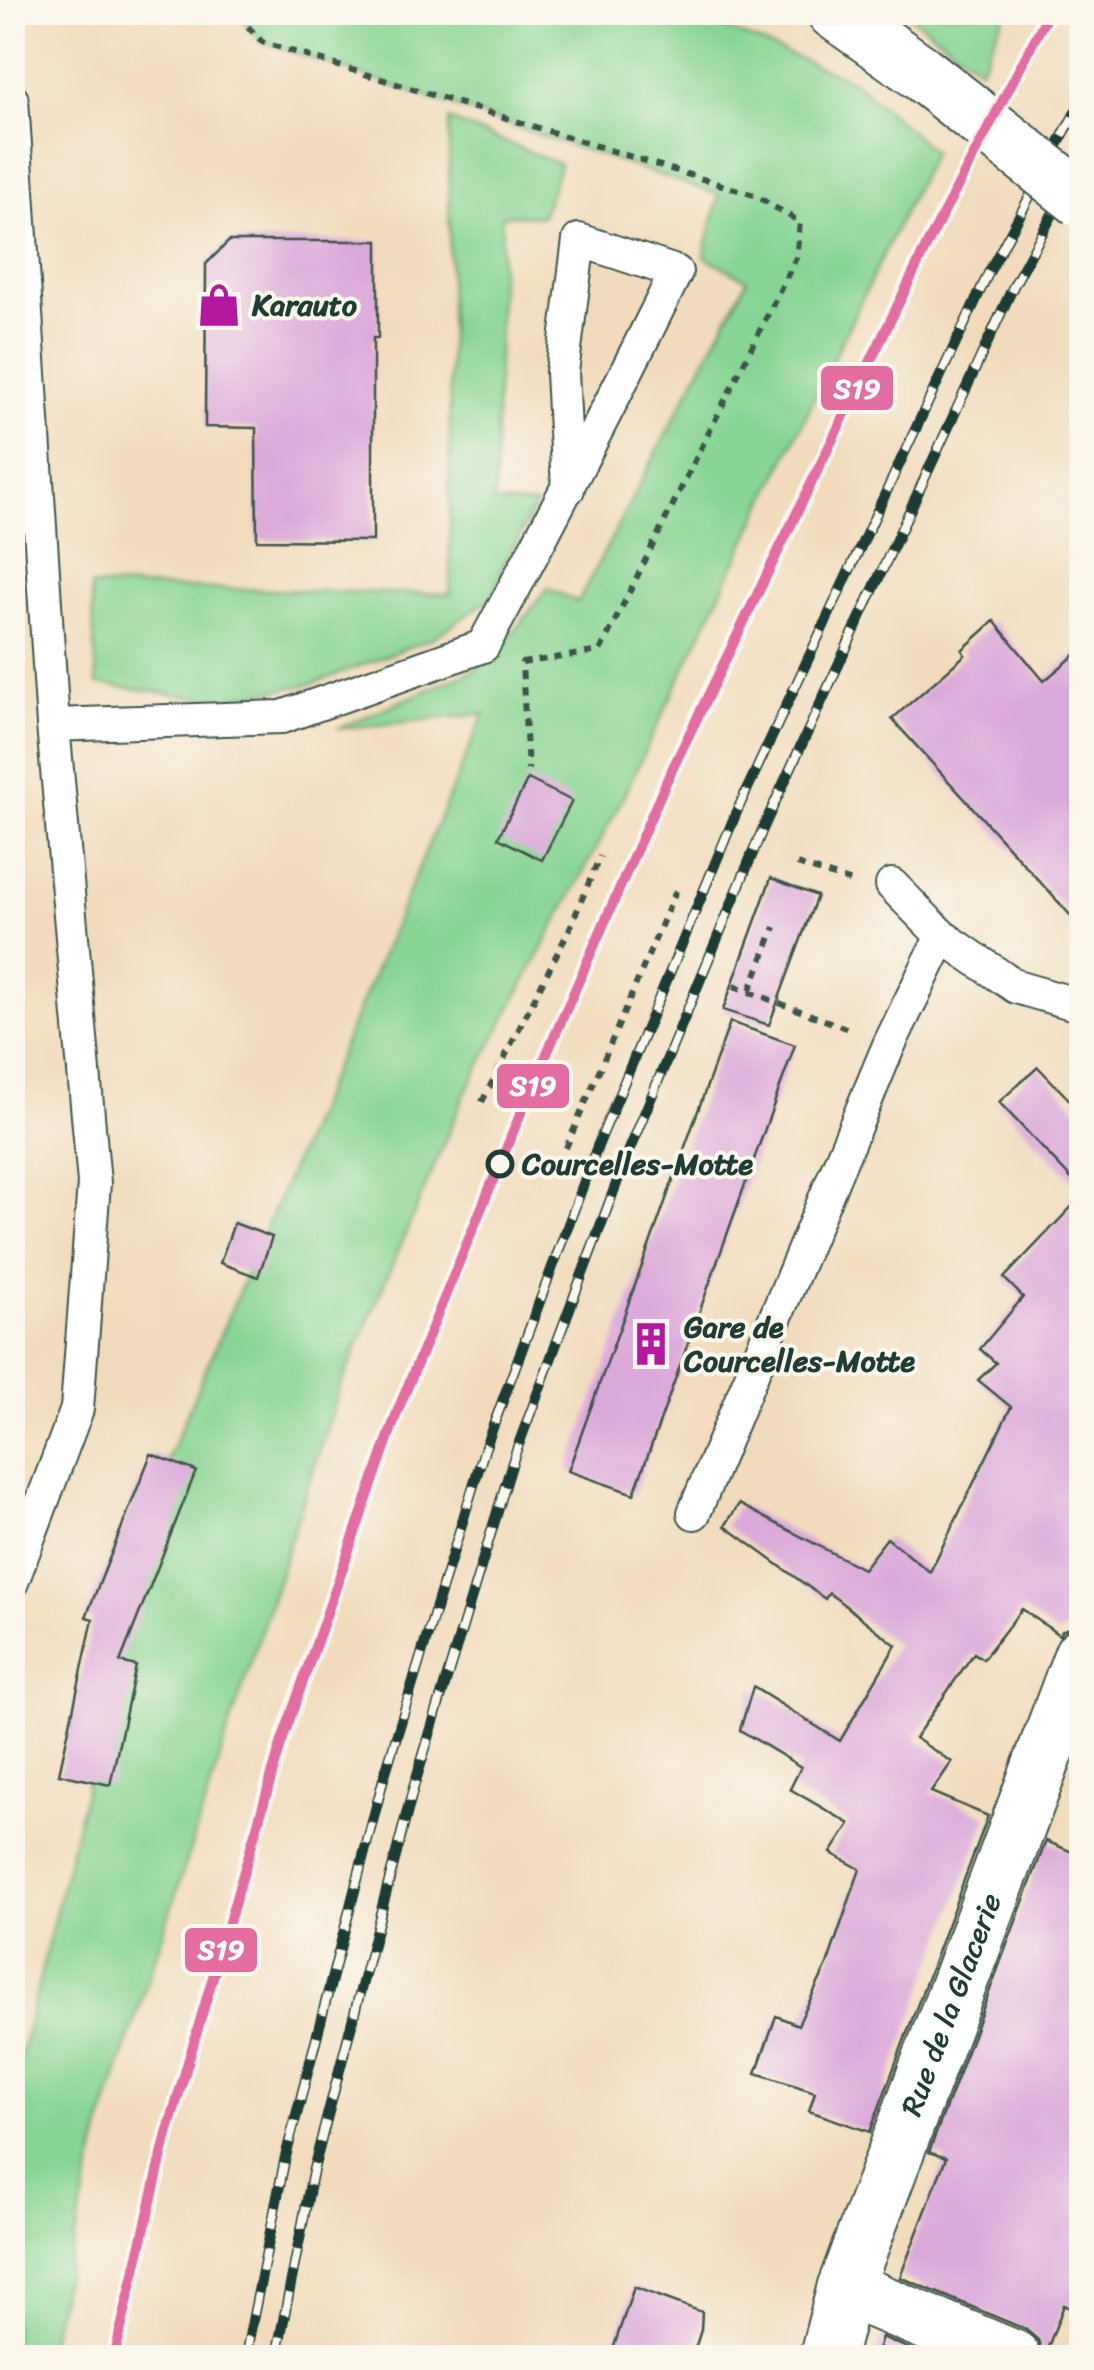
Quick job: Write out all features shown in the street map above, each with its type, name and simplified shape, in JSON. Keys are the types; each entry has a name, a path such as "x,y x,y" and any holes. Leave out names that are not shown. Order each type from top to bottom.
{"street":[{"path":"835,12 920,72 1082,200"},
{"name":"Rue de la Glacerie","path":"827,2358 845,2288 1082,1655"},
{"path":"845,2288 1013,2358"}],"lane":[{"path":"12,100 54,725 94,1183 77,1409 12,1582"},
{"path":"54,725 282,717 483,646 568,490 676,272 579,240 562,372 568,490"},
{"path":"880,886 942,936 1016,987 1082,1006"},
{"path":"694,1512 889,1045 942,936"}],"path":[{"path":"522,663 528,770"},
{"path":"482,1102 569,930 600,856"},
{"path":"797,864 880,886"},
{"path":"566,1148 678,886"},
{"path":"750,990 775,927"},
{"path":"734,986 889,1045"}],"green space":[{"path":"244,13 687,13 852,80 933,151 620,803 464,1096 339,1390 105,2112 46,2357 13,2358 13,2087 164,1468 484,714 337,729 474,670 515,630 548,588 578,602 747,280 704,256 719,195 262,42 244,22"},
{"path":"906,13 1006,13 980,68"},
{"path":"449,120 560,164 542,216 502,215 494,503 536,505 504,565 493,597 433,638 312,684 217,700 97,684 91,586 450,594"}],"building":[{"path":"229,241 378,241 378,338 373,338 373,541 257,540 256,428 205,427 206,264"},
{"path":"994,621 1044,681 1082,649 1082,928 892,719 965,655 962,650"},
{"path":"528,779 572,801 542,860 498,838"},
{"path":"771,878 817,896 769,1025 723,1010"},
{"name":"Gare de Courcelles-Motte","path":"730,1022 795,1045 634,1494 568,1471"},
{"path":"1038,1067 1082,1113 1082,1190 999,1102"},
{"path":"1082,1196 1082,1624 1059,1635 1022,1609 983,1659 974,1653 915,1738 952,1762 931,1792 988,1816 870,2132 809,2111 815,2092 756,2073 776,2016 798,2025 827,1965 860,1869 831,1853 850,1824 790,1789 801,1767 740,1730 753,1687 840,1741 896,1645 829,1593 825,1599 725,1526 739,1504 863,1569 887,1538 930,1572 1011,1407 978,1380 996,1363 980,1349 1023,1297 1004,1278"},
{"path":"234,1223 272,1237 258,1277 220,1263"},
{"path":"151,1454 196,1471 120,1662 136,1666 110,1785 59,1774 93,1619 86,1617"},
{"path":"1046,1841 1082,1856 1082,2313 1064,2305 1044,2358 1038,2340 1025,2329 900,2277 946,2158 929,2152"},
{"path":"634,2287 702,2312 692,2358 610,2358"},
{"path":"882,2337 931,2358 875,2358"}],"railway":[{"path":"245,2358 285,2159 384,1777 485,1448 598,1145 737,811 989,272 1082,100"},
{"path":"276,2358 313,2171 414,1786 515,1454 626,1158 764,826 1014,285 1082,160"}],"transit line":[{"name":"S19","path":"114,2358 167,2134 282,1741 398,1410 520,1115 667,780 929,241 1049,12"}],"place":[{"name":"Karauto","path":"219,305"},
{"name":"Courcelles-Motte","path":"500,1164"},
{"name":"Gare de Courcelles-Motte","path":"651,1344"}]}
